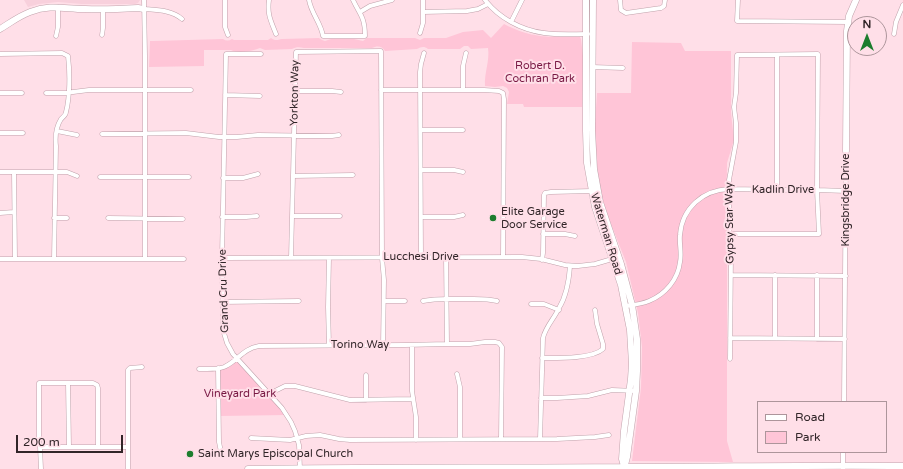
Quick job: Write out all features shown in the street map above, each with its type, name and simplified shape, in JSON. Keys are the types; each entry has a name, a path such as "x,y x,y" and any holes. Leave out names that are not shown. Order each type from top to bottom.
{"street":[{"path":"144,0 145,258"},
{"path":"225,0 226,27 228,35"},
{"path":"269,0 268,15 276,34"},
{"path":"309,0 310,8 321,27 323,36 365,36 364,21 353,0"},
{"path":"360,12 370,6 392,0"},
{"path":"420,33 423,23 423,0"},
{"path":"511,22 522,0"},
{"name":"Waterman Road","path":"586,0 592,67 592,130 594,169 600,202 616,258 621,285 629,306 633,391 624,431 622,459 624,468"},
{"name":"Waterman Road","path":"593,0 586,131 587,163 600,222 616,258"},
{"path":"620,0 621,10 626,13 661,8 664,6 665,0"},
{"path":"738,0 737,21 847,22"},
{"name":"Kingsbridge Drive","path":"850,16 856,0"},
{"path":"423,12 467,11 478,9 486,2 502,17 526,29 544,33 590,34"},
{"path":"894,34 896,22 901,16 903,5"},
{"path":"0,29 18,17 30,12 58,7 78,9 138,8 171,12 182,19"},
{"path":"56,36 58,27 58,7"},
{"path":"102,35 103,9"},
{"name":"Kingsbridge Drive","path":"844,401 847,30"},
{"name":"Yorkton Way","path":"291,258 296,52 381,51 381,90"},
{"path":"0,54 62,53 68,56 69,92 66,114 61,120 55,139 54,259"},
{"path":"421,257 420,72 424,53"},
{"path":"463,90 463,66 466,53"},
{"name":"Grand Cru Drive","path":"261,54 226,54 222,217 222,325 224,337 230,349 282,408 291,422 297,438 300,454 300,469"},
{"path":"729,234 819,234 817,190 818,54 777,55 777,190"},
{"name":"Gypsy Star Way","path":"730,360 731,254 729,234 729,189 730,174 736,142 734,107 737,55 777,55"},
{"path":"592,67 623,68"},
{"path":"46,94 90,90 191,90"},
{"path":"383,346 384,280 382,258 381,90 463,90 499,91 503,93 503,257"},
{"path":"295,91 340,92"},
{"path":"0,93 22,93"},
{"path":"225,95 260,96"},
{"path":"421,130 463,130"},
{"path":"57,131 77,136"},
{"path":"0,133 22,133"},
{"path":"102,134 186,133 209,137 237,137 252,135 339,135"},
{"path":"421,170 454,170 463,172"},
{"path":"0,172 67,172 77,176"},
{"path":"14,172 15,259"},
{"path":"223,178 243,178 258,174"},
{"path":"293,176 353,175"},
{"path":"100,177 189,177"},
{"name":"Kadlin Drive","path":"629,306 656,298 674,281 680,262 680,229 682,222 696,201 707,194 719,190 729,189 846,191"},
{"path":"542,260 543,198 545,193 592,191"},
{"path":"0,213 14,212"},
{"path":"421,217 463,215"},
{"path":"222,217 257,216"},
{"path":"292,216 340,216"},
{"path":"54,218 67,218"},
{"path":"108,218 183,219"},
{"path":"543,234 565,234 575,236"},
{"path":"446,257 447,344"},
{"name":"Lucchesi Drive","path":"222,258 522,257 570,266 587,266 616,258"},
{"path":"328,345 329,258"},
{"path":"0,259 184,259"},
{"path":"540,439 542,343 549,323 559,310 568,287 570,266"},
{"path":"731,275 846,276"},
{"path":"775,275 775,338"},
{"path":"817,276 817,339"},
{"path":"423,301 446,299 490,299 497,301"},
{"path":"222,302 298,301"},
{"path":"384,301 405,301"},
{"path":"531,304 544,304 559,310"},
{"path":"542,358 584,356 600,352 603,349 603,344 597,324 595,310"},
{"path":"730,338 845,339"},
{"name":"Torino Way","path":"199,369 218,368 229,364 251,348 259,346 383,346 495,342 499,343 502,347 501,439"},
{"path":"412,345 413,399 416,423 416,440"},
{"path":"128,469 128,370 130,368 142,367"},
{"path":"218,368 219,442 221,452"},
{"path":"366,374 366,400"},
{"path":"457,374 460,387 460,439"},
{"path":"41,469 39,440 39,383 93,383 98,386 98,447"},
{"path":"68,383 69,447"},
{"path":"269,394 285,386 295,386 345,399 413,399"},
{"path":"541,398 588,396 612,390 633,391"},
{"path":"251,438 290,440 306,436 320,435 345,440 540,439 609,435"},
{"path":"40,447 128,447"},
{"path":"843,453 843,467"},
{"path":"248,469 903,466"}],"shaded area":[{"path":"24,0 140,0 135,4 82,4 58,2 28,7"}],"green space":[{"name":"Robert D. Cochran Park","path":"504,24 514,29 539,36 580,37 583,56 582,107 524,107 523,104 507,104 509,92 507,88 503,86 485,86 488,48 471,49 468,46 464,46 460,49 428,49 422,47 417,49 385,51 381,47 377,46 372,48 298,47 292,49 265,50 260,48 242,52 231,50 204,50 204,66 149,67 150,41 223,39 268,40 271,38 276,40 319,38 325,41 331,39 354,39 363,41 367,38 415,38 420,40 424,38 446,38 463,32 483,30 491,38"},
{"path":"632,42 681,43 685,51 731,51 731,113 734,140 727,163 726,240 727,441 733,462 632,461 641,388 642,347 638,313 626,262 601,199 594,139 597,93 631,93"},
{"name":"Vineyard Park","path":"237,359 287,415 219,416 218,368"}],"place":[{"name":"Elite Garage Door Service","path":"493,218"},
{"name":"Saint Marys Episcopal Church","path":"190,454"}]}
